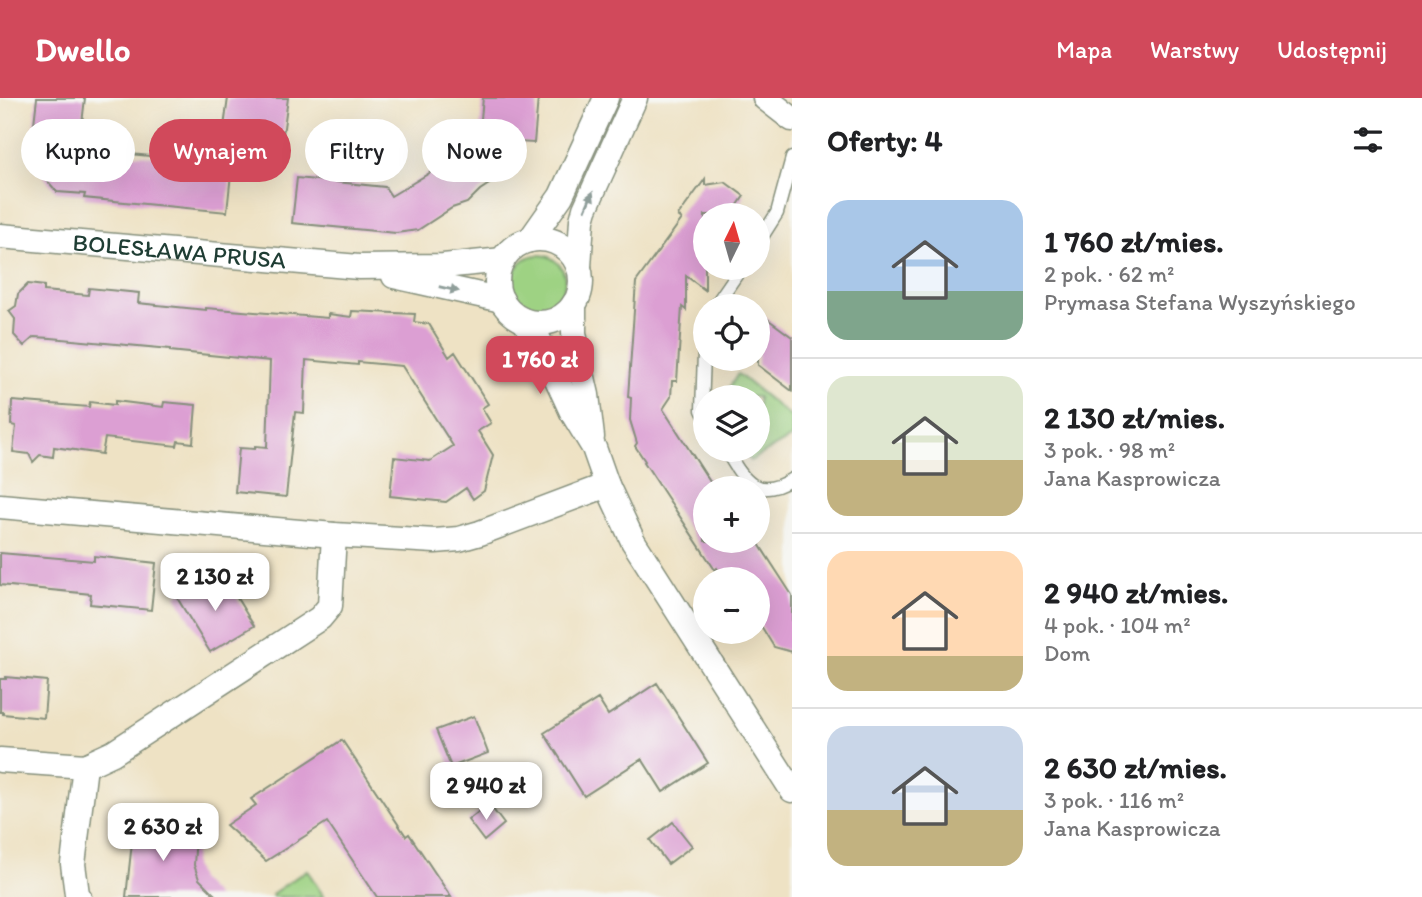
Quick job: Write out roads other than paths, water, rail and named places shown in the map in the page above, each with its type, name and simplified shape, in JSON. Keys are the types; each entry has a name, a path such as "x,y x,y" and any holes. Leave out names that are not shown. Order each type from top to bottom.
{"street":[{"path":"530,240 566,188 606,98"},
{"path":"523,320 546,322 557,319 566,313 579,296 582,220 585,209 635,98"},
{"path":"765,98 792,119"},
{"name":"BOLESŁAWA PRUSA","path":"0,236 359,267 443,266 503,260"},
{"path":"579,267 563,247 547,240 530,240 514,247 503,260 499,270 498,290 502,300 538,338 572,412 594,448"},
{"name":"BOLESŁAWA PRUSA","path":"359,267 502,300"},
{"path":"574,304 575,333 594,448 607,485 634,541 657,580 792,790"},
{"path":"0,506 334,535 435,541 480,533 607,485"},
{"path":"0,760 85,766 113,753 320,618 330,606 334,535"},
{"path":"79,897 74,864 85,766"}],"lane":[{"path":"770,224 777,213 792,158"},
{"path":"734,462 747,482 757,487 780,486 792,478"}]}
